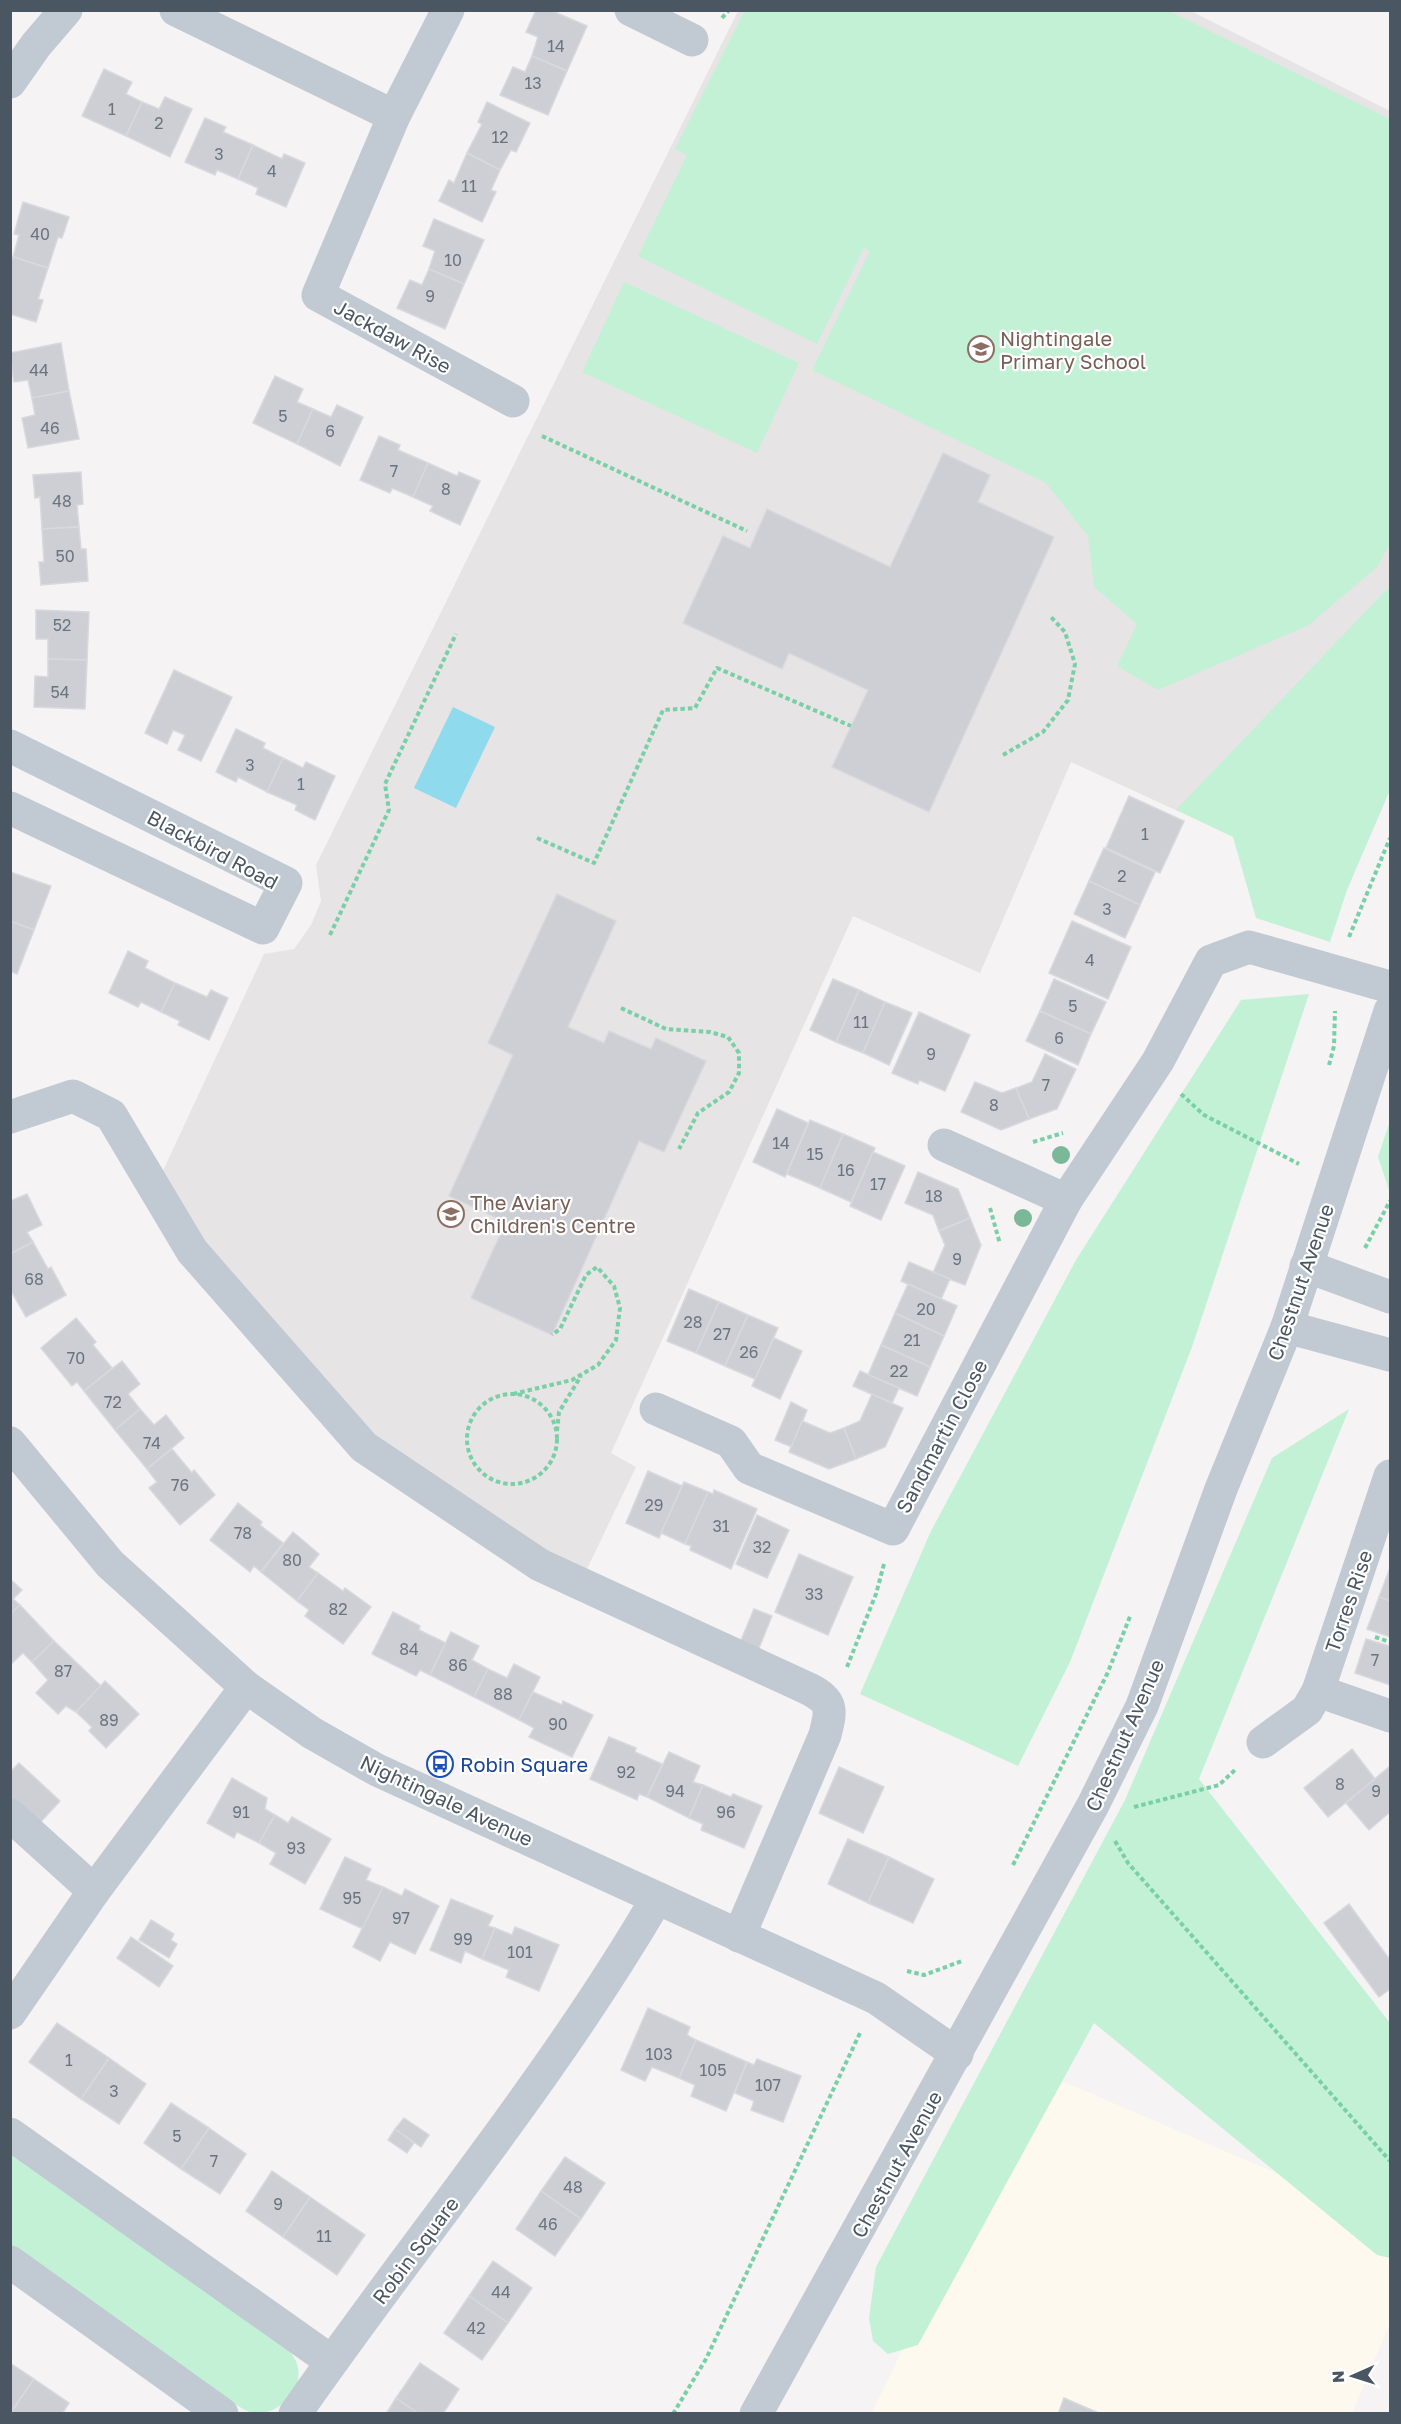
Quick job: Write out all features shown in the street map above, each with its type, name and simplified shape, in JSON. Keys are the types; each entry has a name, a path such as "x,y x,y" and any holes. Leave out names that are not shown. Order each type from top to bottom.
{"street":[{"path":"10,82 36,45 66,10"},
{"path":"176,10 394,116"},
{"name":"Jackdaw Rise","path":"448,10 394,116 318,295 513,401"},
{"path":"631,10 692,40"},
{"name":"Blackbird Road","path":"10,746 286,883 263,928 10,808"},
{"name":"Sandmartin Close","path":"656,1409 732,1442 749,1468 893,1529 1066,1200 1153,1069 1211,961 1249,948 1390,987"},
{"name":"Chestnut Avenue","path":"756,2414 957,2054 1097,1810 1142,1706 1221,1489 1287,1327 1390,1011"},
{"path":"10,1117 74,1096 111,1115 192,1251 364,1447 540,1565 809,1689 819,1694 829,1705 829,1721 825,1735 739,1936"},
{"path":"944,1145 1066,1200"},
{"path":"1306,1266 1390,1297"},
{"path":"1287,1327 1390,1355"},
{"name":"Nightingale Avenue","path":"10,1443 110,1564 246,1687 312,1733 377,1770 876,1998 957,2054"},
{"name":"Torres Rise","path":"1263,1742 1307,1710 1318,1691 1390,1476"},
{"path":"10,2013 94,1891 246,1687"},
{"path":"1318,1691 1390,1716"},
{"path":"10,1815 94,1891"},
{"name":"Robin Square","path":"295,2414 331,2361 436,2223 559,2052 619,1964 657,1898"},
{"path":"10,2134 331,2361"},
{"path":"10,2262 222,2414"}],"path":[{"path":"542,436 747,531"},
{"path":"1003,754 1043,732 1068,699 1075,664 1065,632 1051,617"},
{"path":"330,935 389,810 385,784 456,634"},
{"path":"537,838 594,863 663,710 695,708 717,668 851,726"},
{"path":"1328,1067 1334,1046 1335,970 1390,838"},
{"path":"621,1008 666,1029 710,1032 728,1037 739,1053 739,1073 729,1092 698,1113 679,1149"},
{"path":"1153,1069 1204,1115 1299,1164"},
{"path":"1000,1247 978,1161 1068,1131"},
{"path":"1296,1173 1302,1153"},
{"path":"552,1335 560,1329 586,1275 597,1267 614,1286 620,1308 616,1340 598,1365 581,1376 557,1385 491,1399 479,1407 471,1420 467,1434 468,1449 474,1462 483,1473 496,1481 511,1484 526,1481 539,1474 553,1457 559,1412 581,1376"},
{"path":"513,1394 533,1399 545,1408 554,1421 557,1435"},
{"path":"829,1705 876,1594 893,1529"},
{"path":"1008,1874 1108,1672 1135,1606"},
{"path":"1263,1742 1219,1785 1097,1810 1128,1863 1390,2161"},
{"path":"673,2414 706,2359 876,1998 888,1966 924,1975 966,1959"}],"shaded area":[{"name":"Nightingale Primary School","path":"738,11 1191,11 1390,111 1390,586 1180,812 1071,762 980,973 853,916 611,1453 636,1467 586,1571 539,1548 375,1437 206,1252 161,1175 264,954 294,949 311,925 321,901 316,865"},
{"path":"1039,2071 1390,2222 1390,2323 1352,2413 871,2414"}],"green space":[{"path":"745,10 1169,11 1390,119 1390,544 1377,567 1309,625 1158,690 1117,666 1137,624 1094,587 1088,536 1046,483 812,370 870,251 864,248 817,344 638,256 687,155 675,149"},
{"path":"624,282 799,363 757,453 582,372"},
{"path":"1390,586 1390,790 1347,890 1330,942 1256,918 1233,837 1176,810"},
{"path":"1309,994 1192,1347 1070,1662 1018,1766 860,1694 931,1531 1076,1260 1241,1000"},
{"path":"1390,1121 1390,1193 1378,1157"},
{"path":"1349,1409 1199,1779 1390,2023 1390,2258 1377,2255 1094,2023 918,2345 888,2354 873,2341 869,2318 876,2267 1125,1800 1272,1458"},
{"path":"11,2155 283,2346 298,2366 296,2386 291,2395 274,2409 254,2413 245,2410 11,2250"}],"water":[{"path":"453,707 495,727 456,808 414,788"}],"building":[{"path":"536,10 550,10 587,26 567,71 532,56 538,37 526,32"},
{"path":"532,56 567,71 548,115 500,95 513,67 525,72"},
{"path":"104,69 132,82 126,94 142,102 126,136 82,116"},
{"path":"165,97 192,109 170,157 126,136 142,102 159,109"},
{"path":"487,102 530,123 516,152 511,150 500,170 467,153 482,124 478,122"},
{"path":"205,118 226,127 223,132 253,145 238,179 217,170 215,175 185,162"},
{"path":"253,145 282,159 284,154 305,163 286,207 256,194 258,188 238,179"},
{"path":"467,153 500,170 491,190 496,192 482,222 439,201 449,180 454,183"},
{"path":"23,202 69,217 62,238 58,237 48,268 13,257 19,235 14,234"},
{"path":"434,219 484,240 464,284 429,269 435,251 423,246"},
{"path":"13,257 48,268 38,299 43,300 36,322 10,314 10,264"},
{"path":"429,269 464,284 445,329 397,308 410,280 422,285"},
{"path":"61,343 69,391 32,398 28,380 14,382 10,353"},
{"path":"275,376 303,389 297,402 313,409 297,444 253,423"},
{"path":"69,391 79,439 28,448 22,418 35,415 32,398"},
{"path":"337,405 363,417 340,466 297,444 313,409 331,417"},
{"path":"379,436 400,445 398,450 428,463 413,497 392,488 390,493 360,480"},
{"path":"943,453 990,475 978,502 1054,537 929,812 832,767 868,690 789,653 782,669 683,623 723,536 750,548 767,509 890,567"},
{"path":"428,463 457,476 459,472 480,481 460,525 430,511 433,506 413,497"},
{"path":"81,472 83,504 77,505 79,527 42,529 40,497 35,498 33,475"},
{"path":"79,527 81,549 86,549 88,581 41,585 39,562 44,562 42,529"},
{"path":"36,610 89,612 87,660 48,659 48,639 36,639"},
{"path":"48,659 87,660 85,709 34,707 35,676 48,677"},
{"path":"174,670 232,697 201,761 178,750 185,735 173,730 167,744 145,733"},
{"path":"236,729 265,743 263,748 283,758 267,792 238,777 236,782 216,772"},
{"path":"283,758 303,768 306,762 335,776 315,820 295,810 297,805 267,792"},
{"path":"1129,796 1184,821 1160,873 1106,848"},
{"path":"1104,848 1155,872 1140,905 1089,881"},
{"path":"10,872 51,886 34,930 10,921"},
{"path":"1089,881 1140,905 1125,938 1074,914"},
{"path":"557,894 616,921 568,1027 604,1043 609,1031 651,1049 656,1038 706,1061 664,1152 639,1141 552,1335 471,1298 506,1222 449,1196 513,1055 488,1043"},
{"path":"10,921 34,930 17,974 10,971"},
{"path":"1072,921 1131,947 1108,999 1049,973"},
{"path":"128,951 148,961 145,968 175,983 161,1012 141,1002 138,1007 109,993"},
{"path":"833,979 859,990 836,1042 810,1030"},
{"path":"1054,979 1106,1002 1091,1034 1040,1011"},
{"path":"175,983 207,997 211,990 228,998 209,1040 178,1025 180,1021 161,1012"},
{"path":"859,990 885,1002 863,1053 836,1042"},
{"path":"885,1002 912,1013 889,1065 863,1053"},
{"path":"1040,1011 1091,1034 1078,1065 1026,1041"},
{"path":"919,1012 970,1035 945,1091 919,1080 918,1084 892,1073"},
{"path":"1045,1054 1076,1069 1057,1109 1029,1119 1016,1088 1032,1082"},
{"path":"975,1082 1002,1093 1016,1088 1029,1119 1001,1130 961,1112"},
{"path":"777,1109 808,1123 785,1177 753,1162"},
{"path":"810,1120 843,1134 820,1188 787,1174"},
{"path":"843,1134 875,1148 851,1202 820,1188"},
{"path":"873,1152 905,1166 881,1220 850,1206"},
{"path":"918,1172 958,1189 970,1218 939,1231 933,1215 905,1203"},
{"path":"27,1194 42,1225 27,1232 33,1242 10,1254 10,1201"},
{"path":"970,1218 981,1245 965,1285 933,1273 945,1245 939,1231"},
{"path":"33,1242 48,1269 51,1267 66,1295 26,1317 10,1289 10,1254"},
{"path":"909,1262 950,1279 941,1299 901,1281"},
{"path":"908,1284 957,1306 944,1336 895,1313"},
{"path":"689,1289 719,1302 696,1353 667,1341"},
{"path":"719,1302 748,1315 725,1366 696,1353"},
{"path":"895,1313 944,1336 930,1367 881,1345"},
{"path":"748,1315 778,1328 755,1379 725,1366"},
{"path":"76,1318 96,1342 93,1345 112,1368 84,1391 77,1382 72,1386 41,1348"},
{"path":"774,1338 802,1351 780,1399 752,1386"},
{"path":"881,1345 930,1367 917,1396 868,1375"},
{"path":"122,1361 140,1384 128,1394 140,1409 115,1430 84,1391"},
{"path":"860,1371 899,1388 892,1403 853,1386"},
{"path":"872,1394 903,1408 885,1447 856,1459 844,1428 860,1421"},
{"path":"791,1402 807,1410 792,1447 775,1440"},
{"path":"140,1409 154,1425 166,1415 184,1438 147,1469 115,1430"},
{"path":"802,1421 830,1433 844,1428 856,1459 829,1469 789,1452"},
{"path":"172,1449 215,1495 180,1525 149,1488 157,1482 147,1469"},
{"path":"648,1471 682,1486 659,1538 626,1523"},
{"path":"684,1482 708,1492 685,1544 661,1533"},
{"path":"714,1490 757,1509 731,1569 690,1550 691,1546 685,1544 708,1492 713,1494"},
{"path":"238,1503 262,1522 260,1525 283,1543 261,1572 254,1566 250,1572 210,1540"},
{"path":"757,1515 789,1530 767,1578 736,1564"},
{"path":"293,1532 319,1554 309,1567 318,1573 297,1601 261,1572"},
{"path":"799,1554 853,1577 828,1635 775,1612"},
{"path":"1390,1568 1390,1601 1379,1597"},
{"path":"318,1573 343,1591 345,1588 371,1607 343,1644 305,1616 309,1610 297,1601"},
{"path":"10,1579 22,1590 13,1599 20,1605 10,1614"},
{"path":"1379,1597 1390,1601 1390,1637 1367,1629"},
{"path":"20,1605 54,1641 32,1662 23,1653 10,1665 10,1614"},
{"path":"754,1609 772,1616 757,1653 739,1645"},
{"path":"393,1612 420,1626 419,1630 446,1643 430,1675 420,1670 416,1676 372,1654"},
{"path":"451,1632 479,1646 472,1660 488,1669 474,1697 430,1675"},
{"path":"1366,1639 1390,1646 1390,1685 1355,1673"},
{"path":"54,1641 101,1686 76,1712 66,1706 58,1714 36,1693 48,1680 32,1662"},
{"path":"514,1664 540,1677 519,1720 474,1697 488,1669 507,1678"},
{"path":"105,1681 139,1714 106,1748 89,1731 92,1727 76,1712"},
{"path":"533,1692 562,1705 563,1701 593,1715 572,1757 529,1737 534,1728 519,1720"},
{"path":"609,1737 636,1748 635,1752 662,1764 647,1797 639,1794 637,1800 590,1779"},
{"path":"1352,1749 1375,1779 1328,1817 1304,1788"},
{"path":"669,1752 700,1766 693,1782 703,1785 689,1818 647,1797"},
{"path":"19,1763 60,1801 37,1826 10,1802 10,1772"},
{"path":"1390,1766 1390,1812 1369,1830 1346,1803"},
{"path":"839,1767 884,1787 863,1833 819,1813"},
{"path":"232,1778 267,1798 265,1809 275,1815 259,1843 237,1832 234,1838 207,1823"},
{"path":"703,1785 731,1797 733,1794 762,1806 744,1848 701,1830 703,1824 689,1818"},
{"path":"275,1815 288,1823 292,1817 331,1839 305,1884 270,1864 276,1853 259,1843"},
{"path":"848,1839 889,1857 868,1903 828,1884"},
{"path":"345,1857 371,1869 366,1880 383,1887 363,1929 320,1909"},
{"path":"889,1857 934,1879 913,1923 868,1903"},
{"path":"383,1887 402,1896 405,1889 439,1906 415,1954 390,1942 380,1961 353,1947"},
{"path":"451,1899 493,1916 488,1926 495,1928 482,1959 465,1951 461,1963 430,1950"},
{"path":"1349,1904 1390,1960 1390,1989 1379,1997 1324,1923"},
{"path":"151,1920 174,1934 171,1940 177,1944 169,1958 139,1940"},
{"path":"515,1927 559,1945 539,1991 506,1977 509,1970 482,1959 495,1928 512,1935"},
{"path":"131,1937 173,1966 159,1987 117,1958"},
{"path":"648,2008 690,2027 687,2035 696,2040 679,2078 652,2067 645,2081 621,2070"},
{"path":"57,2023 109,2058 81,2099 29,2062"},
{"path":"696,2040 747,2062 726,2111 691,2096 695,2085 679,2078"},
{"path":"109,2058 146,2084 119,2124 81,2099"},
{"path":"757,2059 801,2076 783,2122 751,2110 754,2101 735,2093 747,2062 754,2065"},
{"path":"171,2103 209,2128 181,2169 144,2143"},
{"path":"404,2118 429,2135 421,2147 395,2129"},
{"path":"209,2128 246,2154 220,2194 181,2169"},
{"path":"395,2129 414,2143 407,2153 388,2140"},
{"path":"565,2157 605,2183 581,2219 541,2191"},
{"path":"272,2171 310,2197 283,2237 246,2211"},
{"path":"541,2191 581,2219 555,2256 516,2229"},
{"path":"310,2197 365,2235 337,2275 283,2237"},
{"path":"493,2261 532,2288 508,2323 469,2296"},
{"path":"469,2296 508,2323 482,2360 444,2333"},
{"path":"10,2363 34,2379 10,2413"},
{"path":"420,2363 459,2389 443,2414 419,2414 396,2398"},
{"path":"34,2379 69,2403 62,2414 10,2414"},
{"path":"396,2398 419,2414 386,2414"},
{"path":"1064,2398 1101,2414 1058,2414"}],"place":[{"name":"Nightingale Primary School","path":"981,349"},
{"name":"The Aviary Children's Centre","path":"451,1214"},
{"name":"Robin Square","path":"440,1764"}]}
